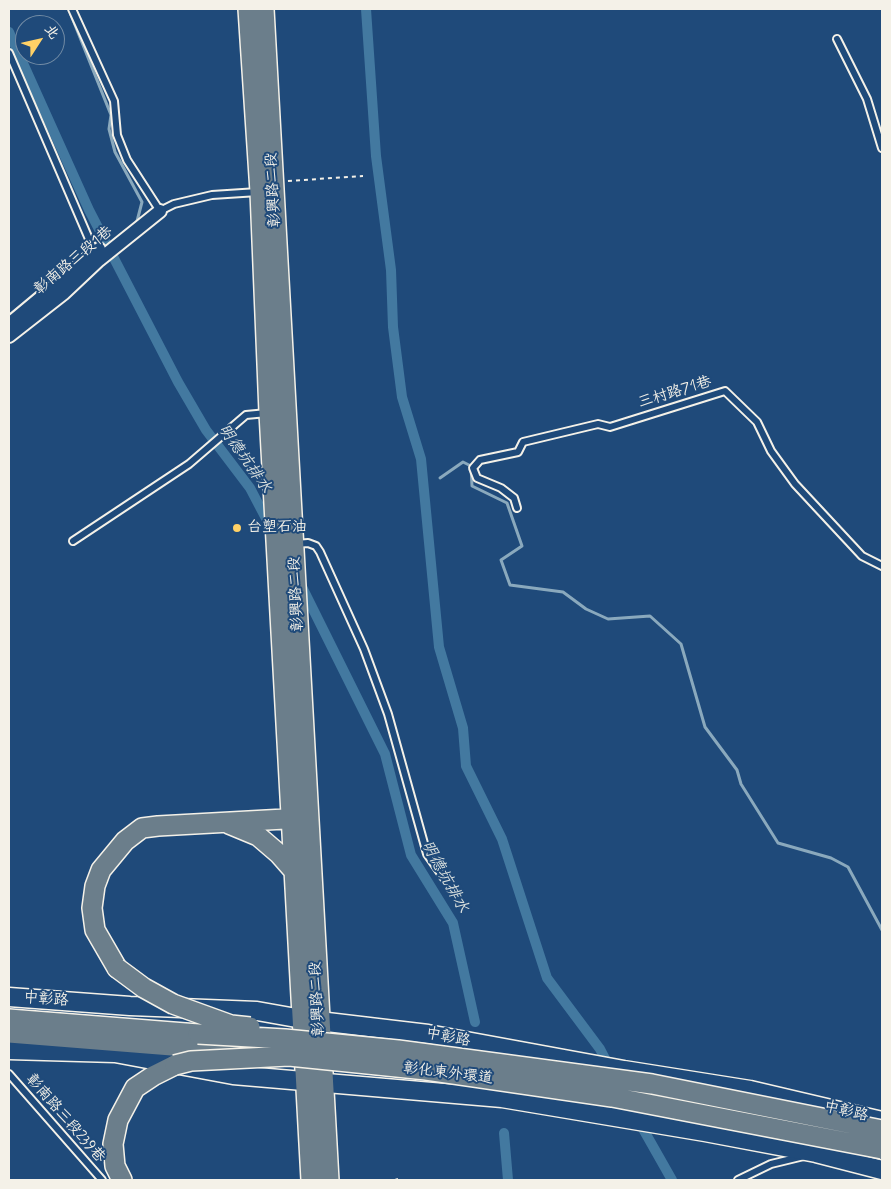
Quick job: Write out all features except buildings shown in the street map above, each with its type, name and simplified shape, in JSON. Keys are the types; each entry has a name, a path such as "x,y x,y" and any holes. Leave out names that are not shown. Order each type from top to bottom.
{"main road":[{"name":"彰興路二段","path":"248,9 267,190 286,544 310,818 310,1020"},
{"name":"彰興路二段","path":"264,9 269,413 286,544 290,819 293,870 310,1020 314,1082 328,1180"},
{"path":"310,818 142,828 112,854 101,870 95,886 92,908 95,930 117,968 144,988 173,1004 231,1024 358,1036 398,1050"},
{"path":"226,822 258,836 279,854 293,870"},
{"name":"彰化東外環道","path":"12,1026 286,1039 398,1050 652,1084 882,1130"},
{"name":"彰化東外環道","path":"12,1026 426,1070 561,1088 821,1135 882,1149"},
{"path":"122,1180 115,1166 113,1144 118,1120 135,1088 163,1070 191,1061 289,1056"},
{"name":"彰興路二段","path":"308,1176 314,1082"}],"street":[{"name":"彰南路三段1巷","path":"9,324 117,240 160,210"},
{"name":"彰南路三段1巷","path":"9,336 64,293 97,256"},
{"name":"中彰路","path":"9,997 130,1006 257,1011 310,1020 428,1034 624,1070 750,1090 882,1121"},
{"path":"9,1050 115,1053 233,1075 502,1098 626,1117 821,1151 882,1170"}],"lane":[{"path":"72,9 114,101 117,135 127,160 160,210"},
{"path":"837,39 867,99 882,148"},
{"path":"9,52 97,256"},
{"name":"彰南路三段1巷","path":"160,210 174,204 212,195 267,190"},
{"name":"三村路71巷","path":"517,508 514,498 501,488 477,478 473,468 480,460 518,452 523,442 598,424 610,427 725,391 757,422 771,451 795,484 862,556 882,566"},
{"path":"73,541 189,464 246,415 269,413"},
{"path":"286,544 308,543 316,546 320,552 364,650 388,714 427,854 444,878"},
{"name":"彰南路三段239巷","path":"9,1074 102,1180"},
{"path":"858,1133 882,1121"},
{"path":"833,1145 849,1137"},
{"path":"738,1180 771,1164 821,1151"}],"path":[{"path":"267,190 282,182 363,176"}],"waterway":[{"path":"366,9 376,156 391,270 393,327 402,397 421,459 439,647 463,728 466,766 502,839 547,978 600,1049 611,1070"},
{"path":"71,15 111,115 109,129 115,152 142,202 136,225"},
{"name":"明德坑排水","path":"9,32 89,210 178,382 206,430 250,488 271,528"},
{"path":"440,478 463,462 471,466 472,486 507,503 522,546 501,560 510,585 563,592 586,609 608,619 650,616 681,644 705,727 737,770 741,784 778,843 831,858 848,867 882,930"},
{"name":"明德坑排水","path":"300,583 385,754 411,855 453,923 475,1022"},
{"path":"638,1120 672,1180"},
{"name":"明德坑排水","path":"504,1133 508,1180"}],"place":[{"name":"台塑石油","path":"237,528"}]}
